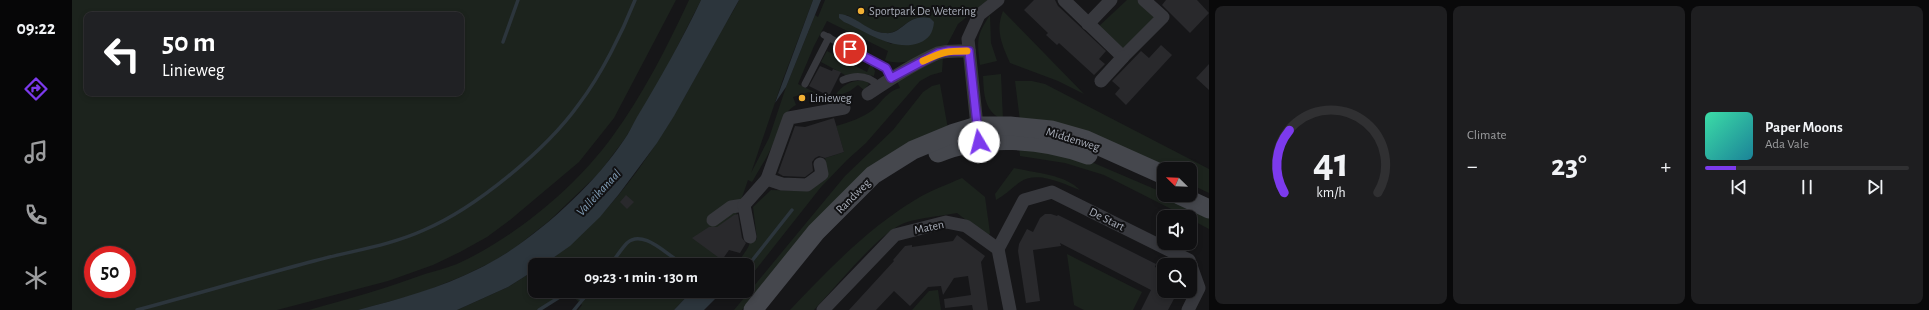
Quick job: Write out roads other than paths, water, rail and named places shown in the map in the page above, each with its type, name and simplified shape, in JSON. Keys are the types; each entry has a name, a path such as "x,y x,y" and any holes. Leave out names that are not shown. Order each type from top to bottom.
{"main road":[{"name":"Middenweg","path":"978,134 1010,126 1051,130 1086,140 1157,172"},
{"name":"Middenweg","path":"978,134 1070,148 1116,165 1157,185"},
{"name":"Randweg","path":"755,307 880,186 916,162 956,146 978,134"},
{"path":"1197,192 1209,198"},
{"path":"1194,202 1209,209"}],"street":[{"path":"978,134 968,39 979,15 998,0"},
{"path":"1064,0 1124,57"},
{"path":"1088,24 1111,0"},
{"path":"1101,81 1163,17 1144,0"},
{"path":"868,94 891,78 938,53 949,51 969,51"},
{"path":"713,220 731,207 744,204 767,179 789,118 844,108"},
{"path":"767,179 782,184 807,185 822,174 820,164"},
{"name":"De Start","path":"998,249 1024,200 1052,192 1189,260 1199,288 1188,310"},
{"path":"744,204 750,237"},
{"name":"Maten","path":"823,310 895,234 946,222 966,226 998,249"},
{"path":"998,249 1010,310"}],"lane":[{"path":"805,84 822,51 826,36 886,68 891,78"},
{"path":"843,80 854,77 868,78 879,86"}],"water":[{"name":"Valleikanaal","path":"701,0 739,0 674,116 657,143 600,217 570,246 553,258 528,258 528,274 508,287 457,310 358,310 404,297 464,276 498,258 539,230 595,177 611,158 626,137 686,30"},
{"path":"813,0 821,0 786,87 775,103"},
{"path":"839,14 851,17 873,30 885,33 896,31 910,21 922,17 930,18 934,22 933,29 925,40 910,45 900,45 881,40 844,22 839,18"},
{"path":"685,298 716,298 704,310 674,310"}],"waterway":[{"path":"503,42 518,0"},
{"path":"137,310 411,236 444,220 466,207 509,176 530,158 549,140 579,104 603,67 624,26 635,0"},
{"path":"754,258 792,210"},
{"path":"615,258 627,243 639,239 658,246 674,258"},
{"path":"539,310 558,298"},
{"path":"580,298 584,298"},
{"path":"574,310 583,299"}],"place":[{"name":"Sportpark De Wetering","path":"861,11"},
{"name":"Linieweg","path":"802,98"}]}
